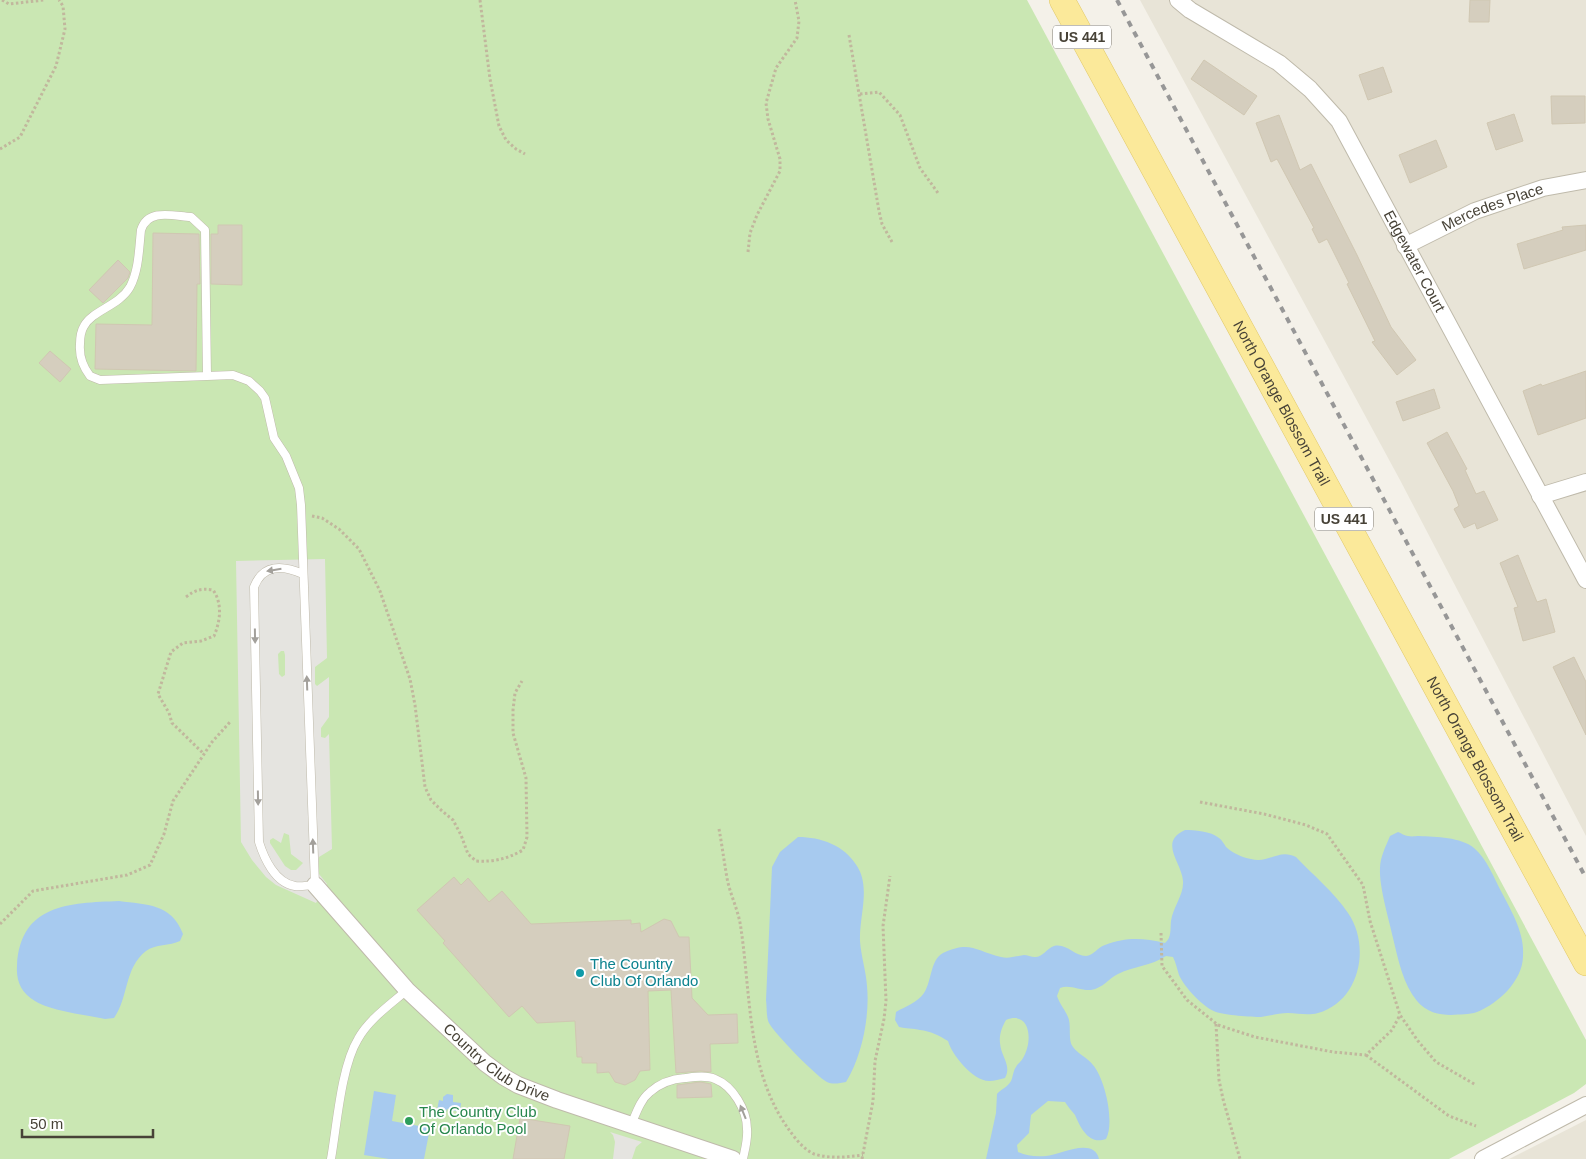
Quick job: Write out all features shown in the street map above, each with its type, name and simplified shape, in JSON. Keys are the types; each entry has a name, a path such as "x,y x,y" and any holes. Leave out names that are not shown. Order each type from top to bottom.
{"main road":[{"name":"North Orange Blossom Trail","path":"1062,0 1586,963"}],"street":[{"name":"Edgewater Court","path":"1178,0 1190,10 1279,63 1310,89 1339,122 1586,580"},
{"name":"Mercedes Place","path":"1405,246 1475,211 1543,188 1586,180"},
{"path":"1540,496 1586,482"},
{"name":"Country Club Drive","path":"315,885 407,990 485,1063 504,1077 518,1085 631,1126 733,1159"},
{"path":"1490,1157 1586,1105"}],"lane":[{"path":"207,376 205,230 191,217 158,215 148,218 143,223 141,230 135,277 130,288 117,302 90,319 84,326 80,344 82,362 90,376 100,380 234,375 249,381 265,398 274,438 286,456 298,488 302,513 315,885 294,886 280,878 271,868 259,842 254,587 258,578 273,568 293,570 303,574"},
{"path":"330,1159 347,1070 358,1038 367,1026 407,990"},
{"path":"631,1126 641,1103 648,1093 660,1084 672,1079 691,1077 714,1079 722,1083 734,1095 744,1110 748,1127 742,1159"}],"path":[{"path":"2,0 9,4 44,0"},
{"path":"0,148 20,137 56,66 65,29 63,6 59,0"},
{"path":"480,0 490,79 499,126 506,140 525,154"},
{"path":"748,252 750,233 757,215 780,171 780,159 768,119 766,103 776,68 797,38 799,21 795,0"},
{"path":"849,35 879,211 882,224 892,242"},
{"path":"860,94 879,92 900,115 920,168 938,193"},
{"path":"302,513 322,518 339,529 359,549 380,591 410,679 425,787 431,800 453,820 468,854 476,861 495,862 513,856 523,850 527,837 526,778 513,733 515,693 522,681"},
{"path":"186,597 195,590 213,590 218,598 219,624 214,636 182,643 171,652 158,694 170,713 172,724 204,754"},
{"path":"0,924 33,891 128,874 150,865 164,834 173,802 212,742 230,722"},
{"path":"1200,802 1264,814 1306,825 1327,834 1364,885 1370,922 1400,1016 1436,1062 1476,1085"},
{"path":"719,829 727,878 738,911 748,1007 761,1066 775,1107 794,1136 813,1154 840,1158 862,1157 874,1101 875,1061 886,1001 884,926 890,876"},
{"path":"1161,933 1162,966 1187,1000 1216,1023 1255,1037 1333,1052 1366,1055 1450,1116 1476,1126"},
{"path":"1366,1055 1392,1030 1400,1016"},
{"path":"1216,1023 1219,1080 1240,1159"}],"shaded area":[{"path":"1140,0 1586,0 1586,836 1400,480"},
{"path":"325,559 327,658 315,667 315,684 317,686 329,677 329,717 321,728 321,737 325,738 329,734 332,849 319,857 319,874 327,884 316,903 276,885 266,877 252,860 241,842 236,561","holes":["284,651 285,655 285,675 282,677 279,674 278,654","284,833 289,835 291,854 303,863 296,870 291,870 285,866 270,843 270,840 273,838 281,843"]},
{"path":"1586,1120 1586,1159 1509,1159"},
{"path":"610,1132 642,1142 636,1147 632,1159 613,1159 615,1142"}],"green space":[{"name":"The Country Club Of Orlando","path":"0,0 1027,0 1586,1040 1586,1084 1574,1093 1449,1159 0,1159"}],"water":[{"path":"1185,830 1212,834 1220,839 1231,851 1247,858 1263,860 1284,854 1296,857 1336,898 1348,913 1355,926 1360,956 1352,985 1344,997 1332,1007 1318,1013 1285,1013 1261,1017 1238,1016 1211,1010 1185,985 1179,975 1173,957 1166,956 1154,962 1124,971 1095,989 1060,988 1057,996 1069,1020 1071,1044 1093,1065 1105,1090 1109,1112 1109,1132 1106,1139 1095,1140 1090,1138 1065,1102 1048,1101 1031,1115 1029,1133 1017,1145 1018,1152 1042,1156 1083,1148 1096,1152 1099,1159 986,1159 996,1113 997,1094 1010,1083 1015,1069 1026,1051 1029,1036 1025,1023 1021,1019 1006,1020 1001,1031 1000,1040 1007,1065 1007,1073 1005,1078 989,1081 976,1077 970,1072 959,1060 945,1039 927,1031 899,1027 895,1020 896,1012 915,1002 924,993 933,966 939,956 952,949 967,947 992,955 1010,958 1024,955 1040,956 1051,947 1063,946 1086,956 1091,955 1102,946 1113,942 1142,939 1165,943 1170,936 1172,916 1183,886 1182,874 1172,847 1173,840"},
{"path":"1398,832 1406,836 1448,838 1469,844 1479,852 1486,863 1514,916 1522,940 1522,966 1514,983 1508,990 1493,1003 1477,1012 1446,1015 1437,1013 1421,1005 1408,987 1399,963 1380,876 1380,864 1385,848 1390,836"},
{"path":"798,837 823,841 839,848 857,866 863,883 864,893 860,941 868,998 866,1023 864,1036 852,1072 846,1082 836,1084 827,1082 806,1064 779,1036 767,1018 766,1000 772,867 780,852"},
{"path":"119,901 148,905 165,911 172,916 183,934 180,941 150,949 139,958 130,974 119,1010 114,1018 105,1019 59,1010 30,998 20,986 17,977 17,966 20,945 27,930 37,919 50,911 66,906"},
{"name":"The Country Club Of Orlando Pool","path":"374,1091 396,1095 392,1121 430,1128 424,1159 389,1159 364,1155"},
{"path":"447,1094 453,1095 453,1102 461,1103 460,1112 447,1109 446,1112 437,1110 439,1100 443,1101 443,1097"}],"building":[{"path":"1470,0 1490,0 1489,22 1469,22"},
{"path":"1204,60 1257,96 1244,115 1191,79"},
{"path":"1383,67 1392,92 1368,100 1359,75"},
{"path":"1551,96 1585,96 1585,123 1552,124"},
{"path":"1514,114 1523,141 1496,150 1487,123"},
{"path":"1279,115 1300,170 1311,164 1391,327 1416,360 1397,375 1372,342 1375,341 1327,239 1319,243 1312,229 1314,228 1277,159 1271,162 1256,123"},
{"path":"1436,140 1447,167 1410,183 1399,155"},
{"path":"218,225 242,225 242,285 211,284 211,234 218,234"},
{"path":"1586,225 1586,250 1524,269 1517,244 1563,230 1562,227"},
{"path":"153,233 199,234 200,284 197,284 196,371 95,369 96,324 152,325"},
{"path":"118,260 130,272 128,278 103,303 89,290"},
{"path":"50,351 71,369 60,382 39,363"},
{"path":"1586,371 1586,418 1538,435 1523,391"},
{"path":"1434,389 1440,408 1403,421 1396,402"},
{"path":"1447,432 1467,469 1465,470 1476,494 1484,491 1498,520 1477,529 1475,523 1464,528 1454,509 1459,506 1453,491 1427,443"},
{"path":"1518,555 1537,602 1546,599 1555,632 1523,641 1514,608 1518,607 1500,563"},
{"path":"1574,657 1586,682 1586,735 1553,667"},
{"name":"The Country Club Of Orlando","path":"454,877 461,885 468,878 489,902 502,891 531,924 631,920 631,924 640,923 641,932 664,919 671,921 679,937 689,937 692,998 708,1015 737,1014 738,1043 710,1044 711,1072 676,1073 671,990 648,991 650,1070 640,1071 635,1080 625,1085 615,1082 609,1072 597,1073 597,1063 582,1063 582,1057 577,1057 575,1021 537,1023 522,1006 509,1017 443,943 445,941 417,910"},
{"path":"700,1082 711,1084 712,1097 677,1098 677,1085"},
{"path":"520,1118 570,1126 564,1159 513,1159"}],"railway":[{"path":"1117,0 1586,878"}],"place":[{"name":"The Country Club Of Orlando","path":"580,973"},
{"name":"The Country Club Of Orlando Pool","path":"409,1121"}]}
